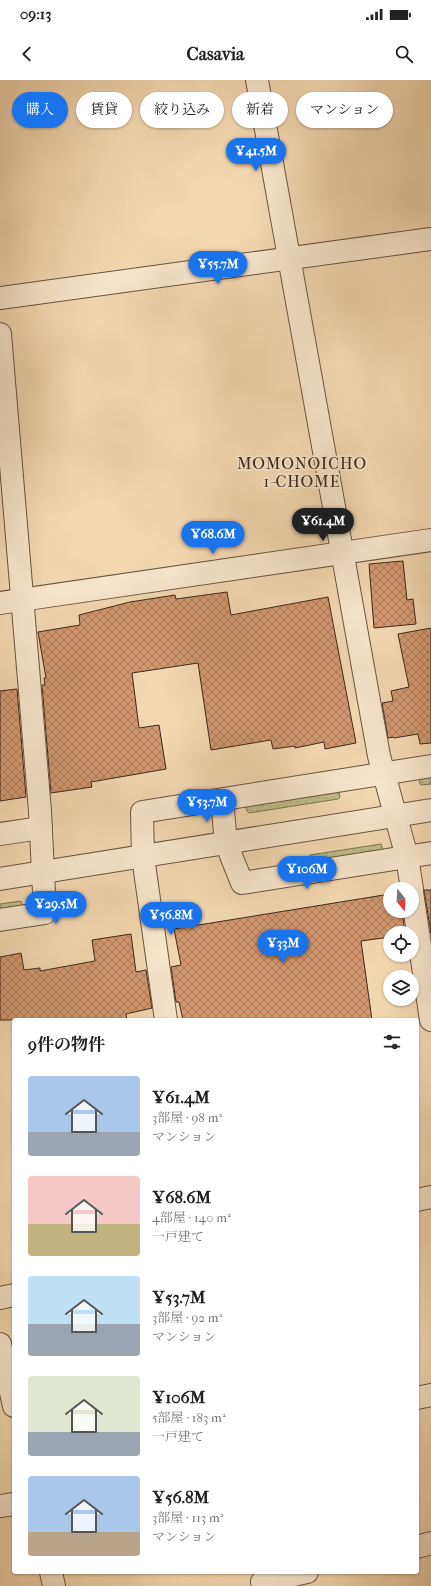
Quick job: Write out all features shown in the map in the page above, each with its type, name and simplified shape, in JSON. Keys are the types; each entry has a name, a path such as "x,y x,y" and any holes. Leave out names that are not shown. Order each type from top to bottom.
{"street":[{"path":"257,80 288,259 379,756 407,857 411,882"},
{"path":"0,298 431,239"},
{"path":"0,334 41,828 45,913 0,920"},
{"path":"0,603 431,540"},
{"path":"166,1018 143,857 142,812 431,766"},
{"path":"222,800 226,843 242,883 431,853"},
{"path":"0,879 431,810"},
{"path":"0,834 41,828"},
{"path":"416,918 431,1020"},
{"path":"419,1200 431,1197"},
{"path":"0,1298 12,1295"},
{"path":"0,1344 12,1397"},
{"path":"419,1398 431,1395"},
{"path":"0,1506 12,1504"},
{"path":"419,1546 431,1543"},
{"path":"51,1574 54,1586"},
{"path":"261,1580 296,1574"}],"shaded area":[{"path":"431,775 431,784 420,784 419,778"},
{"path":"339,792 340,797 338,799 249,813 246,806"},
{"path":"381,844 383,851 309,862 308,857 310,855"},
{"path":"21,901 23,908 0,913 0,904"}],"building":[{"path":"403,561 407,600 413,599 416,624 374,628 369,564"},
{"path":"227,592 231,615 328,597 356,743 325,749 324,742 295,748 295,746 273,749 271,740 211,750 198,663 132,673 139,728 159,725 166,769 91,782 92,787 51,793 42,685 45,685 44,678 46,678 38,632 80,625 79,615 130,602 175,595 176,599"},
{"path":"431,628 431,743 420,744 418,734 388,738 382,703 393,701 391,691 409,687 398,634"},
{"path":"17,689 26,797 0,801 0,691"},
{"path":"424,890 431,890 431,933"},
{"path":"383,895 383,918 403,918 404,926 383,926 383,938 361,941 372,1018 183,1018 179,1002 176,1002 171,967 181,965 174,929"},
{"path":"131,934 136,972 146,970 152,1008 126,1014 127,1018 12,1018 12,1020 0,1020 0,957 21,953 24,970 40,968 40,971 95,961 92,940"}],"district":[{"name":"MOMONOICHO 1-CHOME","path":"302,472"}]}
